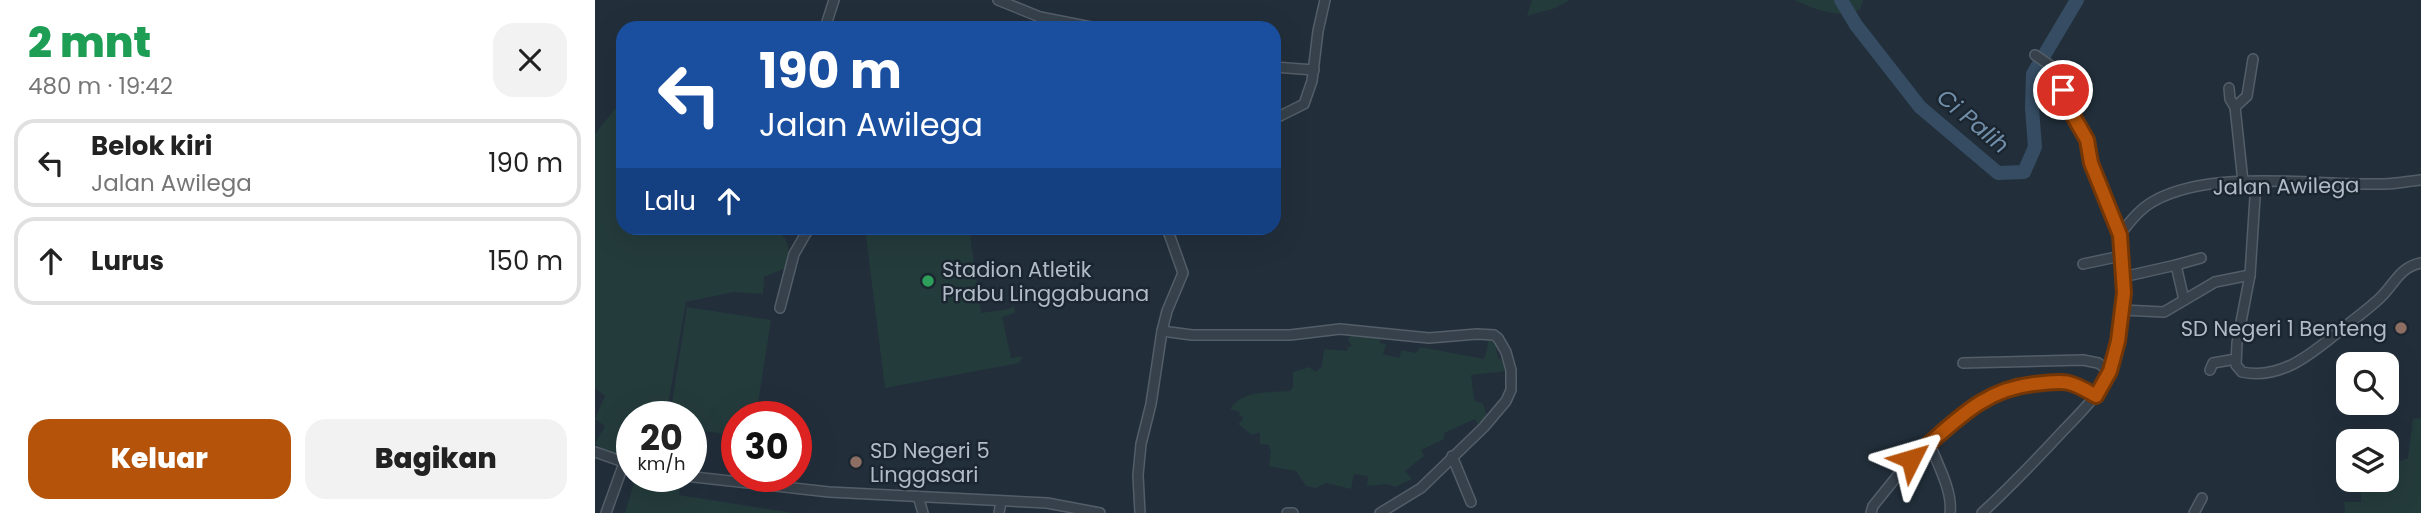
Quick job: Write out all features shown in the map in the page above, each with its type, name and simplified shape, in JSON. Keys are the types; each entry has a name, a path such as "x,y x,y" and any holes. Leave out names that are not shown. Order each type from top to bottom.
{"street":[{"path":"827,21 834,0"},
{"path":"998,0 1040,17 1060,21"},
{"path":"1281,116 1303,106 1314,70 1325,0"},
{"path":"1982,513 2024,474 2096,396 2115,360 2123,310 2120,235 2091,163 2087,140 2051,66 2035,55"},
{"path":"2235,107 2247,96 2253,58"},
{"path":"1281,68 1314,70"},
{"path":"2229,88 2230,99 2235,107 2243,183"},
{"name":"Jalan Awilega","path":"2120,235 2132,219 2151,202 2204,186 2256,182 2387,184 2421,180"},
{"path":"2256,182 2250,275 2236,359 2236,365 2242,372 2266,373 2290,366 2307,357 2380,298 2398,275 2413,264 2421,262"},
{"path":"780,308 794,254 805,235"},
{"path":"1140,513 1138,475 1141,444 1151,404 1162,331 1167,311 1183,273 1169,235"},
{"path":"2083,264 2120,256"},
{"path":"2123,278 2201,258"},
{"path":"2176,265 2184,300"},
{"path":"2123,310 2164,312 2215,282 2250,275"},
{"path":"1162,331 1210,335 1290,335 1340,329 1429,338 1494,335 1504,347 1510,364 1511,390 1506,401 1485,427 1421,488 1380,513"},
{"path":"2210,370 2213,363 2236,359"},
{"path":"1963,363 2083,360 2098,363 2110,371"},
{"path":"1871,513 1873,506 1911,459 1980,401 2011,387 2069,382 2096,396"},
{"path":"1930,444 1945,486 1950,513"},
{"path":"595,453 616,460"},
{"path":"1452,457 1471,502"},
{"path":"707,478 829,492 1001,502 1100,513"},
{"path":"607,513 616,492"},
{"path":"918,496 923,513"},
{"path":"2194,513 2202,498"},
{"path":"999,513 1001,502"},
{"path":"1287,513 1293,513"}],"green space":[{"path":"1532,0 1570,0 1555,8 1527,16"},
{"path":"1794,0 1863,1 1860,9 1836,14"},
{"path":"616,108 616,235 782,235 787,242 789,256 788,267 764,277 763,294 733,292 686,302 669,401 616,401 616,454 595,444 605,426 595,419 605,396 595,388 595,134"},
{"path":"866,235 970,235 981,313 1014,306 1015,313 1002,317 1011,358 1023,356 1019,363 885,388"},
{"path":"687,307 771,320 758,401 721,401 721,434 707,431 707,401 672,401"},
{"path":"1352,332 1381,335 1380,343 1386,344 1383,354 1399,358 1402,350 1416,353 1420,347 1484,359 1488,346 1487,336 1494,338 1498,358 1502,360 1506,371 1471,375 1474,400 1483,404 1488,419 1479,427 1475,419 1444,433 1444,439 1421,450 1424,456 1405,471 1412,479 1395,487 1387,484 1367,486 1368,476 1354,474 1351,489 1326,483 1316,488 1306,486 1296,471 1269,466 1269,445 1260,444 1260,432 1252,435 1238,424 1243,417 1239,416 1240,412 1230,409 1249,395 1290,391 1293,387 1293,372 1309,367 1316,372 1322,366 1326,349 1347,351 1348,347 1352,346 1348,340"},
{"path":"2421,418 2421,513 2345,513 2344,502 2361,502 2361,492 2399,492 2399,461 2408,458 2413,419"},
{"path":"631,492 680,492 679,495 793,513 625,513"}],"waterway":[{"name":"Ci Palih","path":"1841,0 1856,25 1920,107 1998,173 2024,172 2035,147 2033,74 2077,0"}],"place":[{"name":"Stadion Atletik Prabu Linggabuana","path":"928,281"},
{"name":"SD Negeri 1 Benteng","path":"2401,328"},
{"name":"SD Negeri 5 Linggasari","path":"856,462"}],"route":[{"path":"1911,459 1964,413 1999,391 2059,381 2076,384 2096,396 2115,360 2124,293 2120,235 2091,163 2087,140 2071,112 2063,90"}]}
